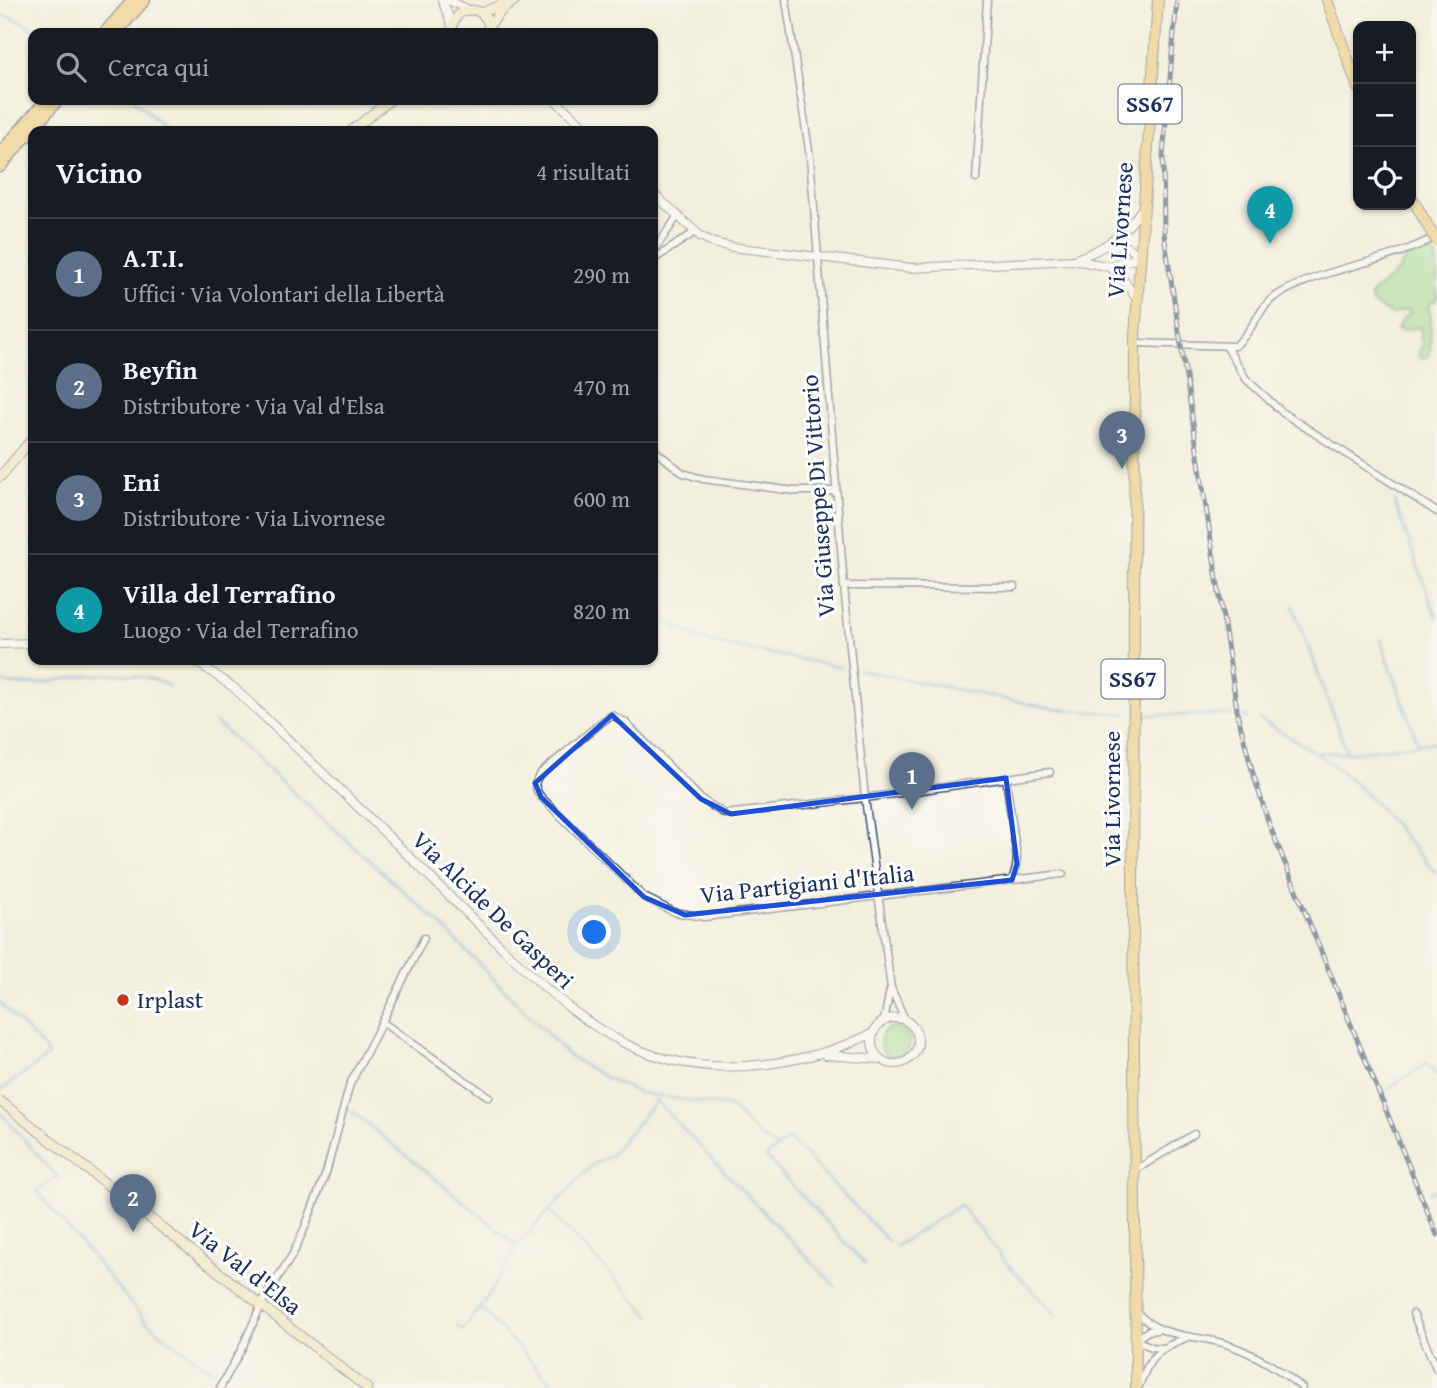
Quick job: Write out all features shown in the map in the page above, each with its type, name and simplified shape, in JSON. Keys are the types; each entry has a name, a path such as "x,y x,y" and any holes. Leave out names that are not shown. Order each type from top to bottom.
{"highway":[{"path":"108,28 133,0"},
{"path":"120,28 145,0"},
{"path":"0,153 42,105"},
{"path":"35,126 54,105"},
{"path":"0,167 28,135"}],"main road":[{"path":"453,28 457,15 469,10 481,13 514,0"},
{"path":"491,28 514,0"},
{"name":"Via Livornese","path":"1137,1388 1134,1171 1135,342 1158,0"},
{"path":"1327,0 1357,84"},
{"path":"481,13 488,28"},
{"path":"357,126 384,105"},
{"path":"1416,204 1437,243"},
{"path":"0,477 28,444"},
{"name":"Via Val d'Elsa","path":"0,1101 367,1388"}],"street":[{"path":"445,0 469,10"},
{"path":"445,0 452,28"},
{"name":"Via Giuseppe Di Vittorio","path":"786,0 810,157 820,257 836,491 865,798 891,988 905,1020"},
{"path":"976,179 987,0"},
{"path":"561,105 584,126"},
{"path":"658,198 695,232 720,245 876,265 912,268 1073,260 1107,266 1139,258 1124,245 1108,246 1073,260"},
{"path":"1108,246 1128,228 1142,209"},
{"path":"658,244 677,217"},
{"path":"658,257 695,232"},
{"path":"1135,342 1235,345 1241,341 1274,297 1294,286 1401,253 1437,236"},
{"path":"1107,266 1120,275 1136,298"},
{"path":"1226,346 1246,379 1283,413 1437,512"},
{"path":"658,453 683,473 703,479 795,491 836,491"},
{"path":"844,586 1015,587"},
{"path":"0,644 28,643"},
{"name":"Via Alcide De Gasperi","path":"201,665 233,687 537,981 602,1033 638,1050 696,1066 750,1066 820,1055 879,1059"},
{"name":"Via Partigiani d'Italia","path":"865,798 725,814 701,799 621,719 612,715 541,773 535,783 541,797 653,903 674,912 704,917 1063,874"},
{"path":"865,798 1050,772"},
{"path":"1006,779 1017,857 1012,880"},
{"path":"220,1388 261,1305 293,1254 326,1173 350,1084 424,938"},
{"name":"Via Giuseppe Di Vittorio","path":"884,1020 891,988"},
{"path":"884,1020 905,1020 918,1036 913,1057 894,1065 879,1059 872,1045 873,1033 884,1020"},
{"path":"382,1022 489,1097"},
{"name":"Via Alcide De Gasperi","path":"820,1055 873,1033"},
{"path":"1134,1171 1194,1134"},
{"path":"1135,1310 1144,1322 1157,1330 1235,1347 1266,1363 1301,1388"},
{"path":"1413,1314 1437,1370"},
{"path":"1157,1330 1148,1331 1136,1340 1152,1347 1163,1348"},
{"path":"1137,1388 1152,1358 1163,1348 1188,1337"}],"highlighted area":[{"path":"612,715 701,799 731,814 1006,778 1017,864 1012,880 685,915 644,897 541,797 535,783"}],"green space":[{"path":"1428,245 1437,261 1437,301 1432,301 1428,308 1431,315 1430,351 1428,357 1421,358 1418,356 1422,344 1420,327 1397,329 1410,313 1408,309 1392,315 1372,303 1370,295 1397,272 1409,254"},
{"path":"895,1027 906,1031 910,1042 906,1053 895,1057 884,1053 880,1042 884,1031"}],"waterway":[{"path":"0,15 32,28"},
{"path":"140,105 162,126"},
{"path":"1394,501 1437,618"},
{"path":"1293,605 1347,753"},
{"path":"658,618 709,642 841,667"},
{"path":"1381,640 1418,744"},
{"path":"860,670 1054,709 1126,714"},
{"path":"0,682 27,685 83,676 121,674 146,678 169,686"},
{"path":"1140,715 1232,715"},
{"path":"1243,717 1248,717"},
{"path":"1259,719 1312,751 1349,779 1381,809 1437,873"},
{"path":"215,722 437,921 569,1056 606,1078 640,1093 731,1107 760,1137 776,1147"},
{"path":"1318,753 1347,753 1437,742"},
{"path":"0,1003 45,1049 48,1056 0,1091"},
{"path":"1388,1089 1427,1063 1437,1075"},
{"path":"457,1326 463,1330 492,1290 517,1245 593,1164 609,1157 660,1096"},
{"path":"657,1102 835,1286"},
{"path":"349,1109 517,1245"},
{"path":"0,1112 57,1177 37,1191 146,1322 217,1374"},
{"path":"865,1264 766,1157 789,1138 888,1241"},
{"path":"1429,1193 1437,1189"},
{"path":"896,1246 960,1205 1004,1260 1057,1316"},
{"path":"549,1211 651,1316"},
{"path":"480,1308 557,1388"},
{"path":"225,1388 228,1382"}],"railway":[{"path":"1177,0 1163,155 1164,234 1238,716 1269,824 1437,1235"}],"place":[{"name":"Villa del Terrafino","path":"1270,244"},
{"name":"Eni","path":"1122,469"},
{"name":"A.T.I.","path":"912,810"},
{"name":"Irplast","path":"123,1000"},
{"name":"Beyfin","path":"133,1232"}]}
